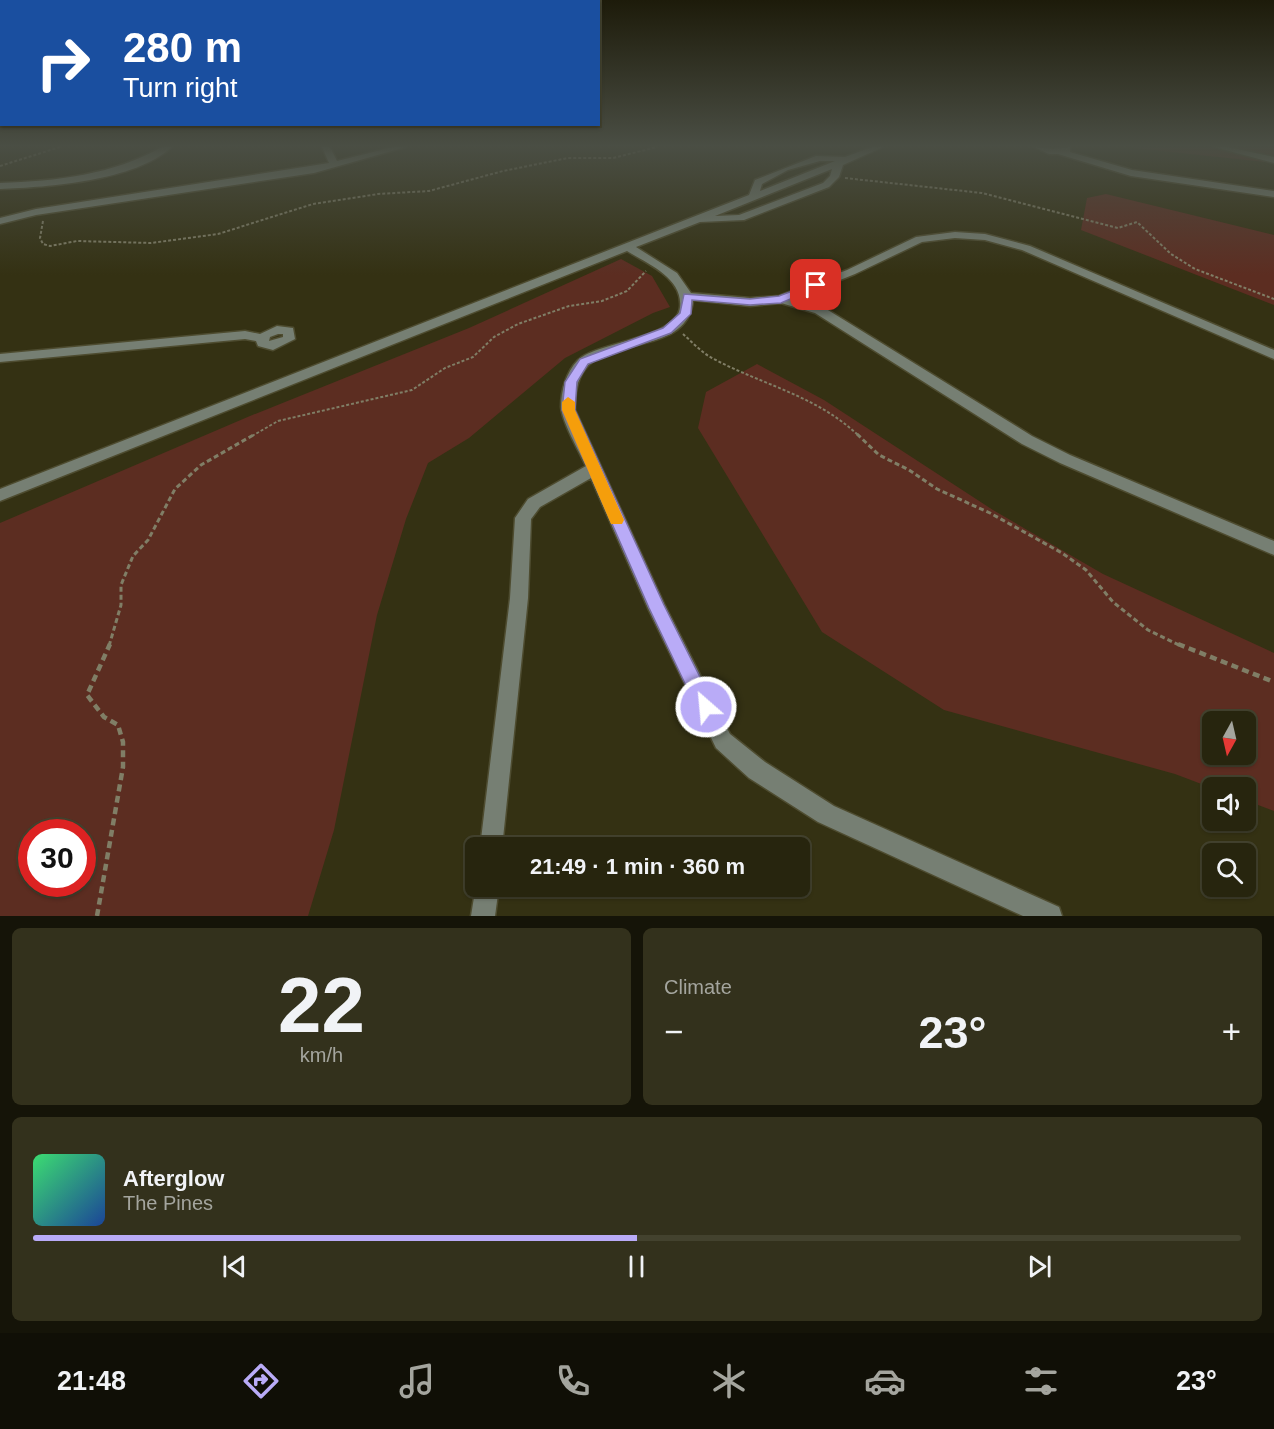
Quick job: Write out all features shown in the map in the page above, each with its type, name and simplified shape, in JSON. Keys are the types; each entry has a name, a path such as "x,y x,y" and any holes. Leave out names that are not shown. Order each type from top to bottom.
{"street":[{"path":"0,221 44,210 181,190"},
{"path":"754,195 756,190"},
{"path":"0,495 767,190"},
{"path":"695,219 740,218 814,190"},
{"path":"1245,190 1274,194"},
{"path":"687,296 750,302 781,299 851,272 920,239 954,235 984,237 1026,248 1274,355"},
{"path":"627,246 656,262 673,275 687,296 685,314 667,331 609,350 584,362 571,382 568,410 662,617 723,741 757,770 826,814 1050,916"},
{"path":"816,285 819,310"},
{"path":"781,299 819,310 1027,440 1274,548"},
{"path":"0,358 245,335 262,338"},
{"path":"492,837 519,598 523,518 534,503 593,469"},
{"path":"483,916 486,897"}],"path":[{"path":"44,210 40,238 43,244 50,246 77,241 151,243 218,234 313,204 378,194 434,190"},
{"path":"952,190 982,193 1118,228 1137,222 1170,254 1183,262 1207,274 1274,298"},
{"path":"97,916 123,767 123,742 118,725 104,717 87,695 112,640 121,605 121,585 133,556 148,540 182,480 216,456 278,421 419,387 445,368 473,357 494,337 518,324 569,306 602,301 627,291 642,278 649,266 656,262"},
{"path":"673,325 710,357 788,390 840,417 879,455 909,470 937,489 990,513 1062,553 1086,570 1113,602 1148,630 1192,651 1274,682"}],"shaded area":[{"path":"1106,194 1274,235 1274,305 1081,230 1087,198"},
{"path":"621,259 652,276 670,307 653,313 565,358 469,438 428,463 406,519 377,615 334,830 308,916 0,916 0,523 250,416 469,328"},
{"path":"757,364 824,400 993,510 1103,574 1274,653 1274,811 1256,804 1256,777 1202,777 1202,784 1175,774 944,710 822,632 698,428 706,392"}],"slow traffic":[{"path":"568,402 568,410 617,520"}],"route":[{"path":"706,707 657,608 593,469 568,410 568,393 571,382 584,362 609,350 667,331 685,314 687,296 710,300 750,302 781,299 816,285"}]}
